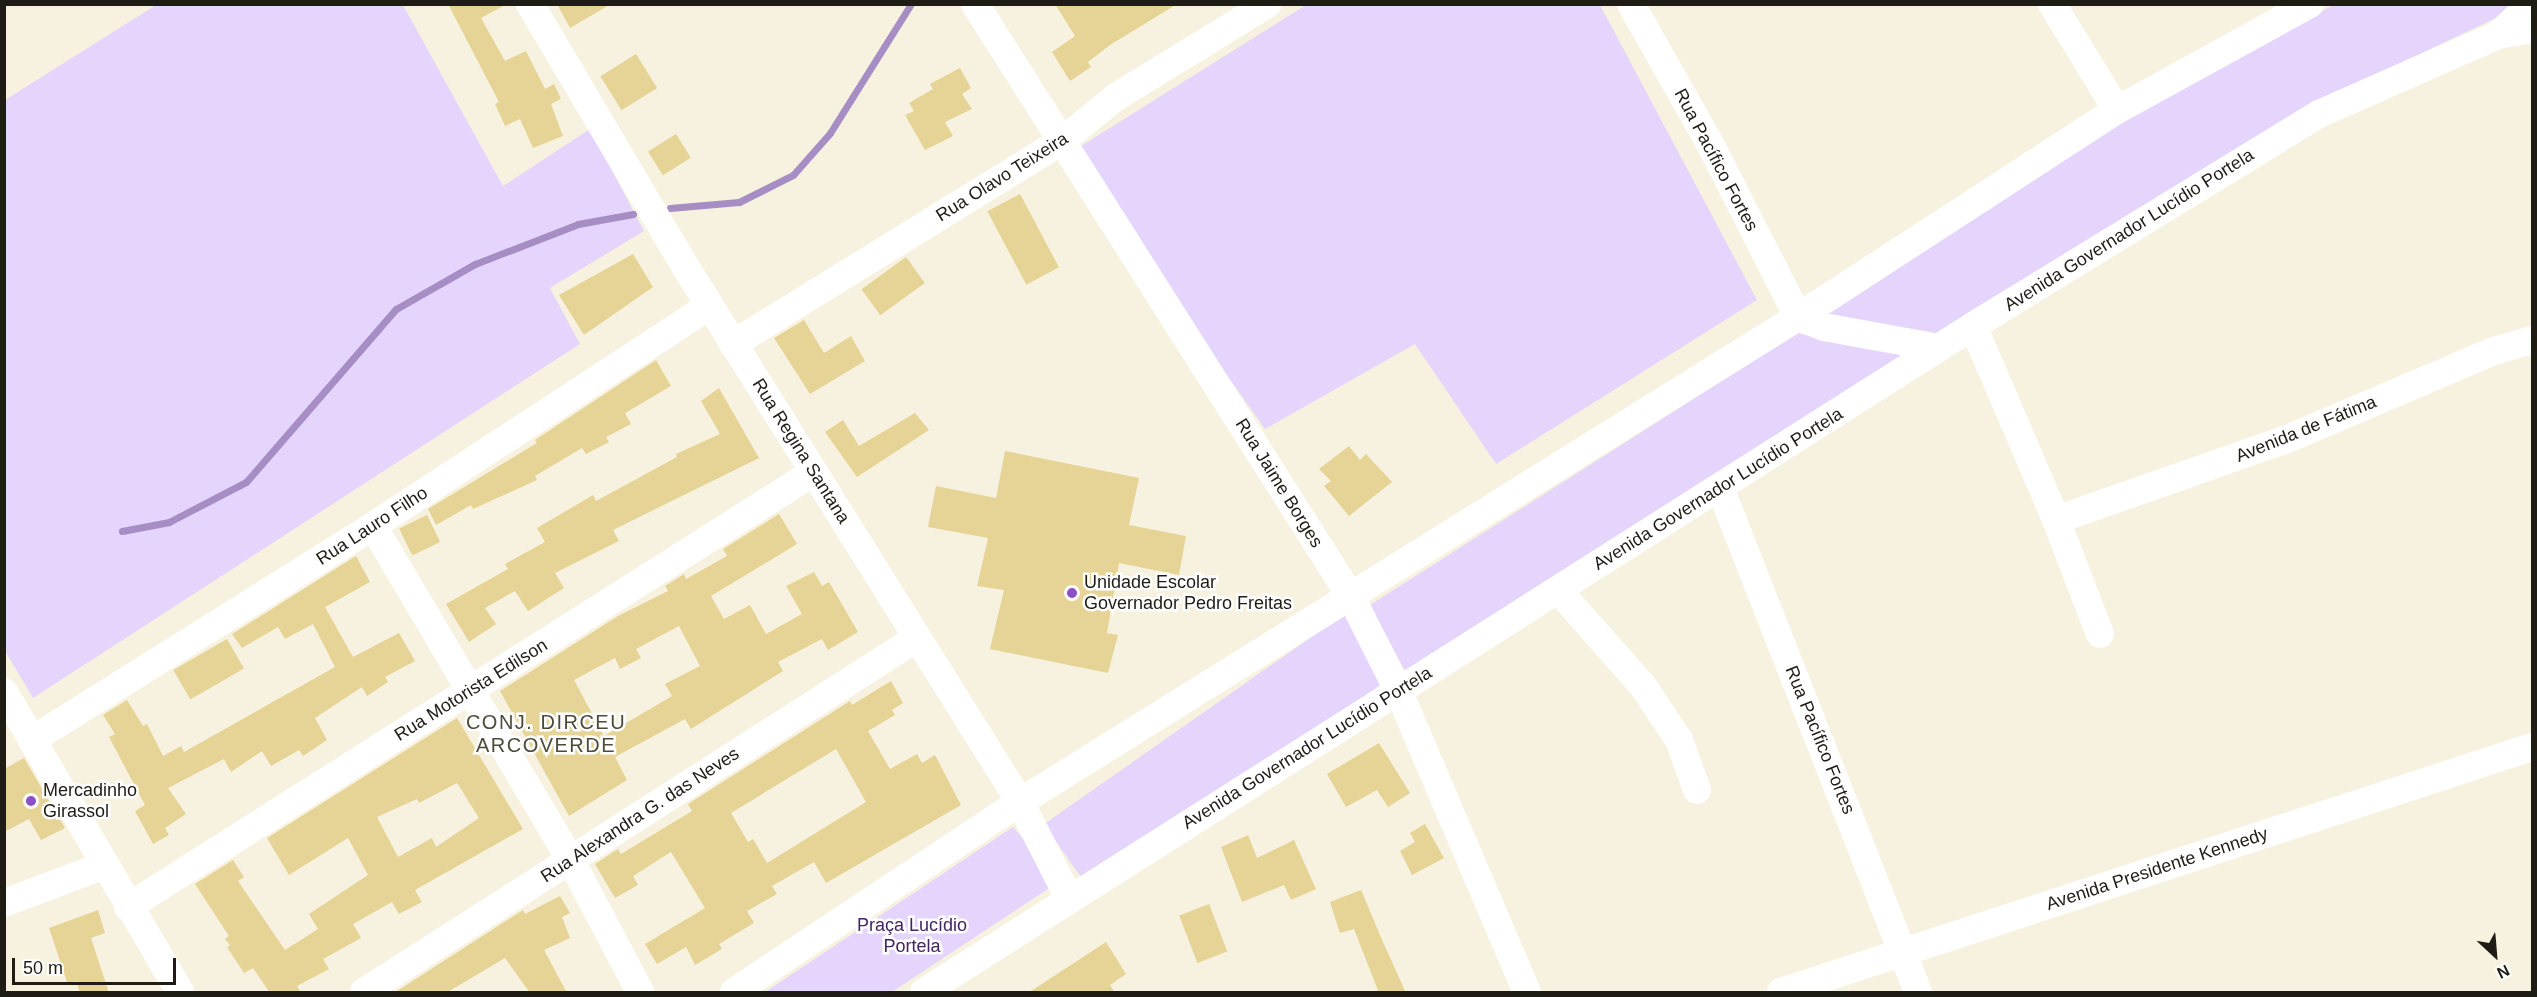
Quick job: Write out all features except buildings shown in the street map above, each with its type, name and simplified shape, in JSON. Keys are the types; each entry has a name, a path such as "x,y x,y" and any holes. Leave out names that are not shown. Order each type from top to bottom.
{"street":[{"name":"Rua Regina Santana","path":"530,4 733,344 1020,802 1069,898"},
{"name":"Rua Jaime Borges","path":"975,4 1351,597 1398,690 1527,993"},
{"name":"Rua Olavo Teixeira","path":"733,344 1062,141 1116,97 1268,4"},
{"name":"Rua Pacífico Fortes","path":"1631,4 1708,140 1798,317"},
{"path":"2052,4 2117,110"},
{"path":"734,993 1020,802 1798,317 2117,110 2310,4"},
{"path":"2498,34 2531,4"},
{"name":"Avenida Governador Lucídio Portela","path":"924,993 1069,898 1973,326 2319,114 2498,34 2532,29"},
{"name":"Rua Lauro Filho","path":"32,740 373,526 710,306"},
{"path":"1798,317 1824,327 1939,348"},
{"path":"1973,326 2067,518 2100,634"},
{"name":"Avenida de Fátima","path":"2067,518 2285,440 2491,352 2532,340"},
{"name":"Rua Motorista Edilson","path":"128,907 814,472"},
{"name":"Rua Pacífico Fortes","path":"1720,488 1904,951 1918,993"},
{"path":"373,526 472,688 570,859 640,993"},
{"path":"1558,590 1643,686 1679,740 1697,790"},
{"name":"Rua Alexandra G. das Neves","path":"364,993 917,638"},
{"path":"4,692 180,993"},
{"name":"Avenida Presidente Kennedy","path":"1781,993 2532,747"},
{"path":"4,903 105,865"}],"green space":[{"path":"156,5 403,5 503,186 590,129 644,231 550,288 580,344 33,698 5,651 5,100"},
{"path":"1306,5 1600,5 1757,300 1496,464 1415,344 1265,429 1070,153"},
{"path":"2333,5 2513,5 2498,17 2373,76 1940,336 1827,315 2123,121"},
{"path":"1797,333 1909,355 1405,671 1370,605"},
{"path":"1347,612 1392,677 1089,889 1044,824"},
{"name":"Praça Lucídio Portela","path":"1013,827 1060,881 892,992 765,992"}],"waterway":[{"path":"670,208 739,202 793,175 830,133 911,4"},
{"path":"122,531 169,522 246,482 396,309 475,264 578,224 633,214"}],"place":[{"name":"Unidade Escolar Governador Pedro Freitas","path":"1072,593"},
{"name":"Mercadinho Girassol","path":"31,801"}],"district":[{"name":"CONJ. DIRCEU ARCOVERDE","path":"546,734"}]}
